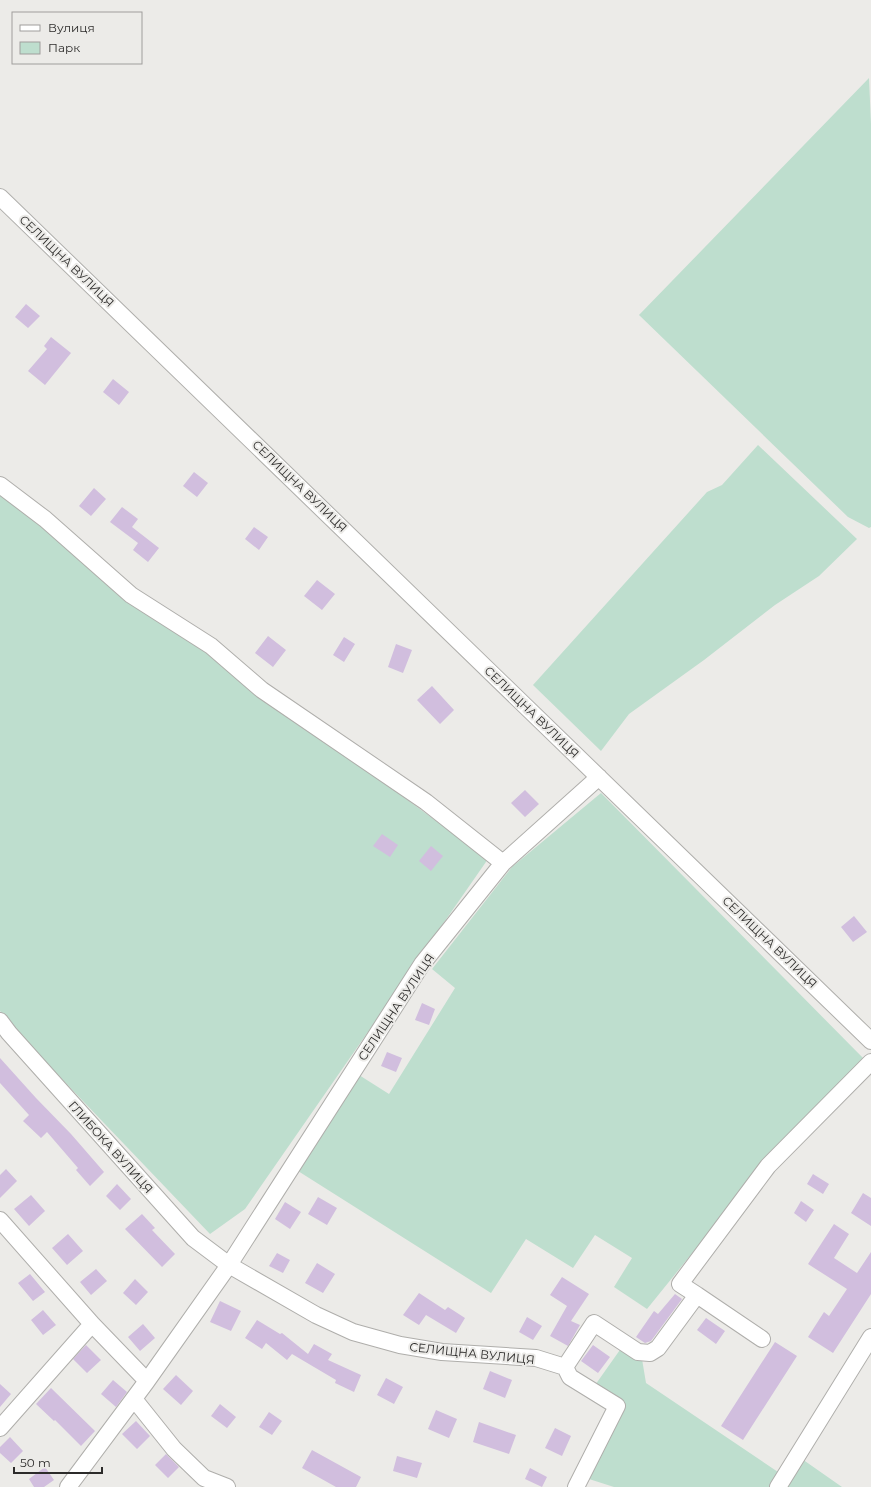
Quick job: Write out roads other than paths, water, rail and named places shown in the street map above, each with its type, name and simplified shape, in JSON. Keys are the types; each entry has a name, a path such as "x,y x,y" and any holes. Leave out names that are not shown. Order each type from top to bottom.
{"street":[{"name":"СЕЛИЩНА ВУЛИЦЯ","path":"0,197 871,1041"},
{"path":"0,485 45,519 131,595 211,646 262,690 426,802 503,863"},
{"name":"СЕЛИЩНА ВУЛИЦЯ","path":"68,1487 134,1399 229,1265 422,964 503,863 599,777"},
{"name":"ГЛИБОКА ВУЛИЦЯ","path":"0,1021 9,1034 193,1238 229,1265"},
{"path":"762,1339 680,1284 768,1166 871,1062"},
{"path":"0,1220 92,1324 147,1381"},
{"name":"СЕЛИЩНА ВУЛИЦЯ","path":"229,1265 316,1315 353,1332 407,1346 442,1352 536,1358 565,1367"},
{"path":"576,1487 617,1406 570,1377 565,1367 594,1323 638,1352 650,1353 658,1348 697,1295"},
{"path":"0,1428 92,1324"},
{"path":"778,1487 871,1337"},
{"path":"134,1399 174,1449 204,1478 227,1487"}]}
